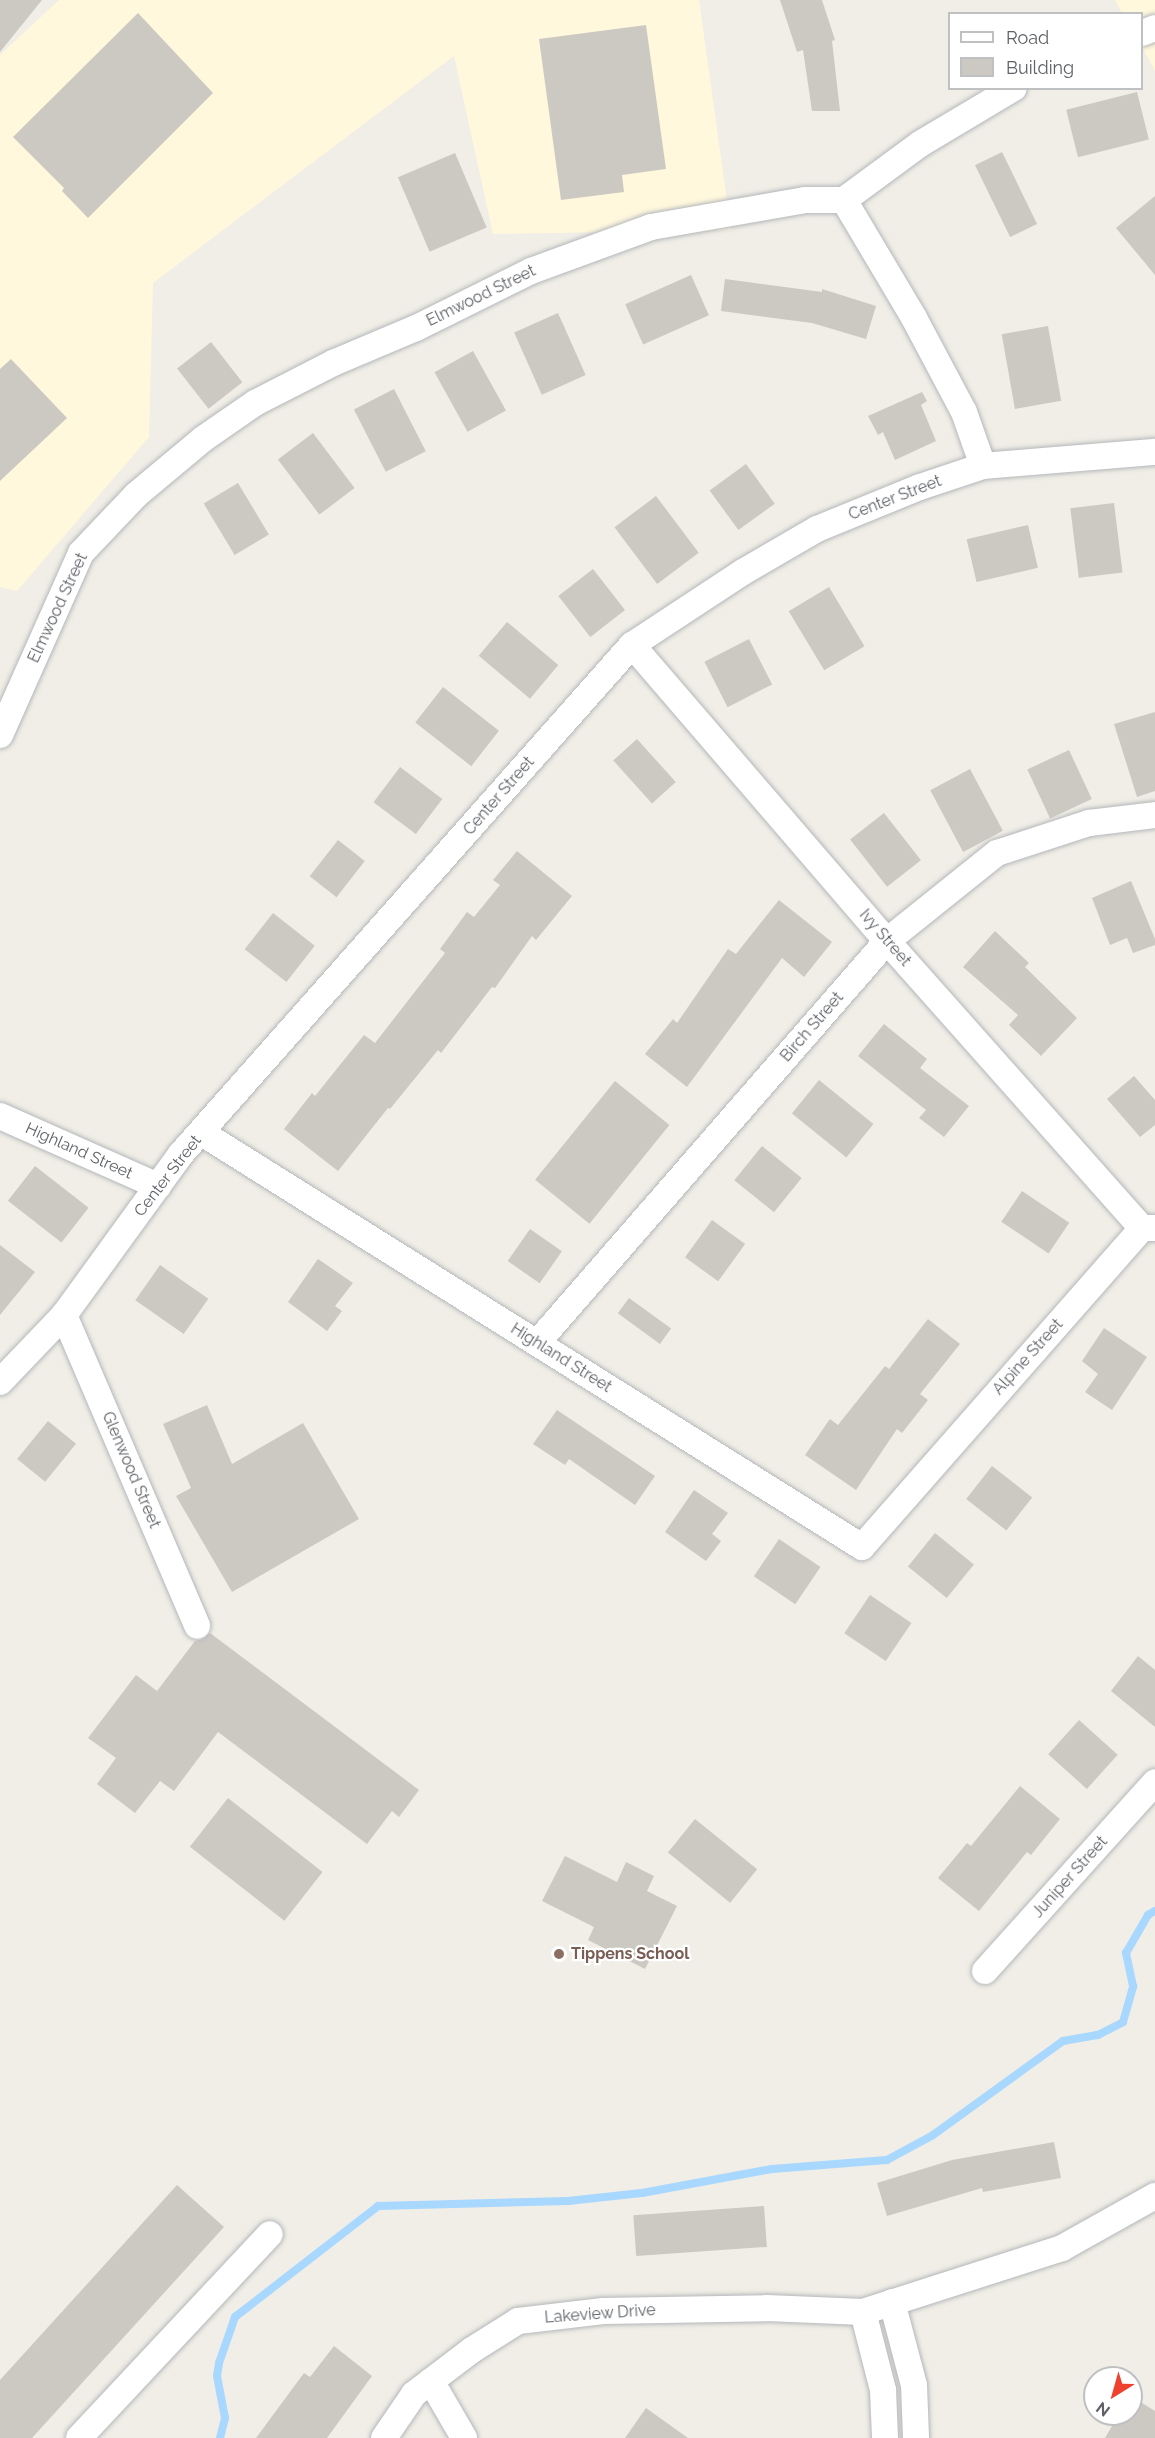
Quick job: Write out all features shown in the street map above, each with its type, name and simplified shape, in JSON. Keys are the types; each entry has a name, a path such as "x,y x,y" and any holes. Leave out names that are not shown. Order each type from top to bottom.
{"street":[{"path":"983,466 964,412 914,318 844,200 920,144 1011,90"},
{"name":"Elmwood Street","path":"0,735 81,553 135,495 203,439 255,403 531,271 651,227 805,200 844,200"},
{"name":"Center Street","path":"0,1382 64,1315 181,1154 632,645 743,572 817,529 921,486 983,466 1155,452"},
{"name":"Ivy Street","path":"632,645 887,941 1148,1228"},
{"name":"Birch Street","path":"537,1342 887,941 997,853 1089,823 1155,815"},
{"name":"Highland Street","path":"0,1116 158,1186"},
{"name":"Highland Street","path":"202,1133 862,1547 906,1495"},
{"name":"Alpine Street","path":"906,1495 1148,1228"},
{"name":"Glenwood Street","path":"64,1315 197,1626"},
{"name":"Juniper Street","path":"985,1971 1155,1782"},
{"name":"Lakeview Drive","path":"384,2438 414,2394 472,2350 518,2321 603,2311 767,2308 863,2312 1062,2248 1155,2196"},
{"path":"79,2438 270,2234"},
{"path":"892,2302 914,2385 916,2438"},
{"path":"863,2312 883,2390 885,2438"},
{"path":"431,2381 464,2438"}],"shaded area":[{"path":"59,0 699,0 731,230 493,234 454,56 153,283 149,437 17,591 0,587 0,55"},
{"path":"1115,0 1155,0 1155,71 1143,49 1143,12 1121,12"}],"building":[{"path":"0,0 42,0 0,52"},
{"path":"780,0 822,0 835,40 832,41 840,111 812,111 803,50 797,52"},
{"path":"138,13 213,93 88,218 62,191 64,188 13,137"},
{"path":"646,25 666,169 622,175 624,192 561,200 539,39"},
{"path":"1137,92 1149,140 1078,157 1066,110"},
{"path":"1002,152 1037,224 1010,237 975,165"},
{"path":"455,153 487,228 430,252 398,177"},
{"path":"1155,196 1155,275 1116,228"},
{"path":"691,275 709,315 643,344 625,304"},
{"path":"725,279 822,292 822,289 876,306 866,339 812,323 721,311"},
{"path":"558,313 586,375 542,395 514,333"},
{"path":"1048,326 1061,401 1015,409 1002,334"},
{"path":"211,342 242,382 209,409 177,368"},
{"path":"473,351 506,410 467,432 435,372"},
{"path":"11,359 67,418 0,481 0,369"},
{"path":"394,389 426,451 386,472 354,409"},
{"path":"922,392 927,401 921,405 936,441 895,460 883,432 878,435 868,416"},
{"path":"313,433 355,488 319,515 278,459"},
{"path":"746,464 775,504 738,530 710,490"},
{"path":"238,483 269,534 235,555 204,504"},
{"path":"656,496 699,553 657,584 614,527"},
{"path":"1114,503 1123,572 1079,578 1070,508"},
{"path":"1028,525 1038,568 977,582 967,539"},
{"path":"593,569 625,610 590,637 558,596"},
{"path":"829,587 865,646 824,670 789,611"},
{"path":"507,622 558,665 530,699 479,656"},
{"path":"749,639 772,684 728,707 704,662"},
{"path":"443,687 499,731 471,766 415,722"},
{"path":"1155,712 1155,791 1137,797 1114,724"},
{"path":"637,739 676,782 652,804 613,760"},
{"path":"1069,750 1092,799 1050,818 1027,769"},
{"path":"400,767 442,799 416,834 374,802"},
{"path":"970,769 1003,831 963,852 930,790"},
{"path":"884,813 921,860 887,887 850,839"},
{"path":"338,840 365,861 336,897 310,876"},
{"path":"517,851 572,896 536,940 532,936 495,988 492,987 441,1053 438,1050 390,1109 388,1108 338,1171 284,1129 312,1093 315,1096 364,1035 375,1043 445,953 440,949 467,912 474,917 500,885 493,880"},
{"path":"1131,881 1155,939 1155,945 1133,953 1127,938 1110,945 1092,898"},
{"path":"779,900 832,942 804,977 782,958 687,1087 645,1054 673,1019 677,1023 728,949 736,954"},
{"path":"273,913 315,946 286,982 245,949"},
{"path":"995,931 1029,963 1025,967 1077,1018 1041,1056 1009,1025 1018,1015 963,967"},
{"path":"884,1024 927,1059 920,1068 969,1106 944,1137 919,1118 926,1110 858,1056"},
{"path":"1134,1076 1155,1100 1155,1125 1140,1137 1107,1099"},
{"path":"819,1080 873,1124 846,1157 792,1113"},
{"path":"615,1081 669,1125 589,1224 535,1180"},
{"path":"762,1146 802,1178 774,1212 734,1180"},
{"path":"35,1166 89,1208 61,1243 8,1201"},
{"path":"1022,1191 1069,1223 1049,1254 1001,1222"},
{"path":"712,1220 745,1244 718,1281 685,1257"},
{"path":"530,1229 562,1251 540,1283 508,1261"},
{"path":"0,1245 35,1272 0,1315"},
{"path":"318,1259 353,1283 335,1306 342,1311 327,1331 288,1302"},
{"path":"160,1265 208,1299 184,1334 135,1300"},
{"path":"629,1298 671,1329 660,1344 618,1313"},
{"path":"928,1319 960,1344 920,1394 928,1400 902,1433 897,1429 856,1490 805,1455 830,1419 838,1425 885,1366 889,1369"},
{"path":"1104,1328 1147,1357 1112,1410 1085,1392 1098,1374 1082,1361"},
{"path":"207,1405 232,1464 303,1423 359,1519 232,1592 176,1496 191,1488 163,1424"},
{"path":"557,1410 655,1476 635,1505 569,1459 565,1465 533,1444"},
{"path":"48,1421 76,1444 45,1482 17,1459"},
{"path":"992,1466 1032,1497 1006,1530 966,1499"},
{"path":"694,1490 728,1513 712,1534 721,1541 706,1561 665,1532"},
{"path":"935,1533 974,1564 947,1598 908,1566"},
{"path":"779,1539 820,1567 795,1604 754,1576"},
{"path":"870,1595 911,1623 886,1661 844,1633"},
{"path":"210,1633 419,1790 399,1817 392,1811 367,1844 218,1732 174,1791 160,1781 135,1813 97,1784 116,1758 88,1738 136,1675 157,1691 195,1641 203,1639"},
{"path":"1138,1656 1155,1670 1155,1727 1111,1691"},
{"path":"1079,1720 1118,1755 1087,1789 1048,1754"},
{"path":"1020,1786 1060,1819 1031,1855 1027,1852 979,1911 938,1878 967,1843 971,1846"},
{"path":"228,1798 323,1872 284,1921 190,1847"},
{"path":"695,1819 757,1869 730,1903 668,1852"},
{"path":"565,1856 617,1882 626,1862 654,1876 647,1891 677,1906 645,1969 588,1940 594,1927 542,1901"},
{"path":"1054,2142 1061,2178 983,2192 982,2188 887,2216 877,2183 952,2160"},
{"path":"177,2185 224,2227 32,2438 0,2438 0,2380"},
{"path":"764,2206 767,2247 636,2256 633,2215"},
{"path":"334,2346 372,2376 327,2438 256,2438 304,2373 310,2377"},
{"path":"1143,2404 1155,2411 1155,2438 1105,2438 1112,2426 1143,2426"},
{"path":"646,2408 688,2438 625,2438"}],"waterway":[{"path":"220,2438 225,2418 217,2376 219,2363 235,2317 378,2206 568,2201 642,2193 772,2169 887,2160 933,2135 1063,2041 1098,2035 1123,2022 1133,1986 1126,1953 1148,1915 1155,1911"}],"place":[{"name":"Tippens School","path":"559,1954"}]}
